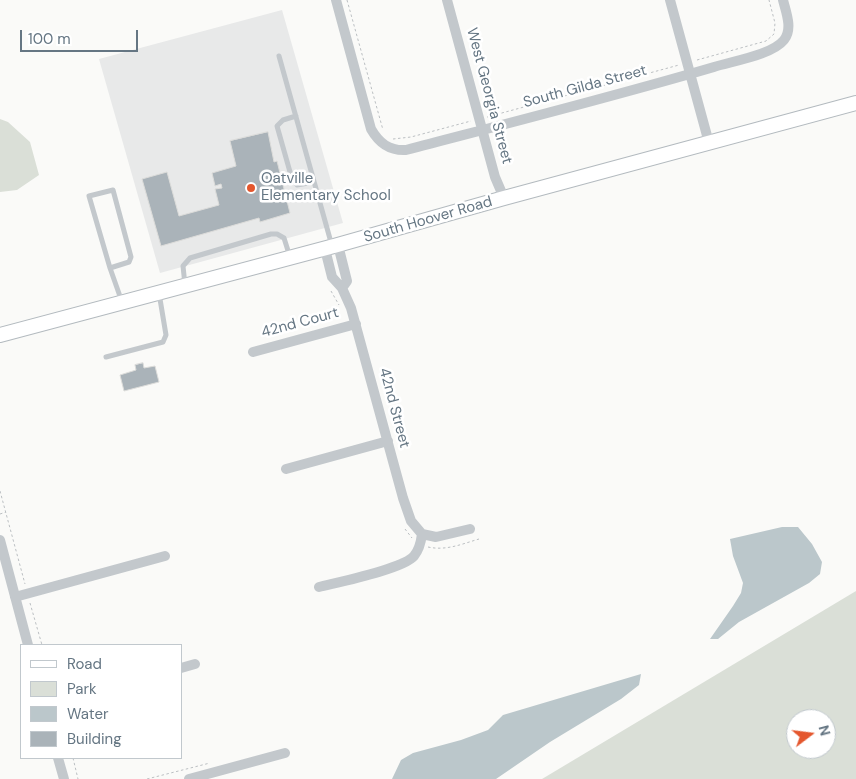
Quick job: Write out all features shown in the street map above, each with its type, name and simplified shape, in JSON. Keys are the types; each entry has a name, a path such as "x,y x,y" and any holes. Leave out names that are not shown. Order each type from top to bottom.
{"street":[{"path":"336,0 371,129 378,140 391,144"},
{"name":"West Georgia Street","path":"447,0 495,178 504,198"},
{"path":"670,0 708,143"},
{"name":"South Gilda Street","path":"391,144 406,150 690,74 770,50 785,40 788,26 783,0"},
{"name":"South Hoover Road","path":"0,335 332,247 504,198 856,104"},
{"name":"42nd Street","path":"332,247 347,281 342,288 356,324 411,521 422,534"},
{"name":"42nd Court","path":"252,352 356,324"},
{"path":"286,469 388,441"},
{"path":"319,587 400,565 414,557 420,545 422,534 436,537 470,529"},
{"path":"0,540 28,644"},
{"path":"15,597 165,556"},
{"path":"182,668 195,664"},
{"path":"189,779 285,754"},
{"path":"58,759 64,779"},
{"path":"229,768 232,779"}],"lane":[{"path":"279,56 332,247"},
{"path":"296,116 283,120 278,126 292,179 297,185 314,182"},
{"path":"110,268 129,262 131,257 113,190 89,196 110,268 122,303"},
{"path":"185,286 183,266 190,258 271,234 277,234 284,238 291,258"},
{"path":"106,357 163,342 166,335 159,293"}],"path":[{"path":"348,0 382,129 386,135"},
{"path":"391,144 766,41 774,34 775,23 769,0"},
{"path":"0,491 42,644"},
{"path":"0,514 6,512"},
{"path":"73,759 78,779"},
{"path":"147,779 216,762"}],"shaded area":[{"path":"282,10 343,223 160,273 99,59"}],"green space":[{"path":"0,119 8,122 30,142 39,175 17,190 0,192"},
{"path":"856,591 856,779 542,779"}],"water":[{"path":"782,527 798,527 812,544 822,562 820,574 809,583 739,622 718,639 710,639 741,593 743,583 733,556 730,539"},
{"path":"641,674 639,685 621,699 550,742 496,779 392,779 401,760 413,753 461,740 488,730 503,715"}],"building":[{"name":"Oatville Elementary School","path":"268,132 274,162 277,161 285,193 287,192 290,201 287,201 290,213 260,222 259,218 161,246 142,179 167,172 179,216 219,205 215,189 222,188 221,184 215,186 212,173 236,166 230,141"},
{"path":"143,363 144,368 155,366 159,382 124,391 120,375 136,370 135,365"}],"place":[{"name":"Oatville Elementary School","path":"251,188"}]}
